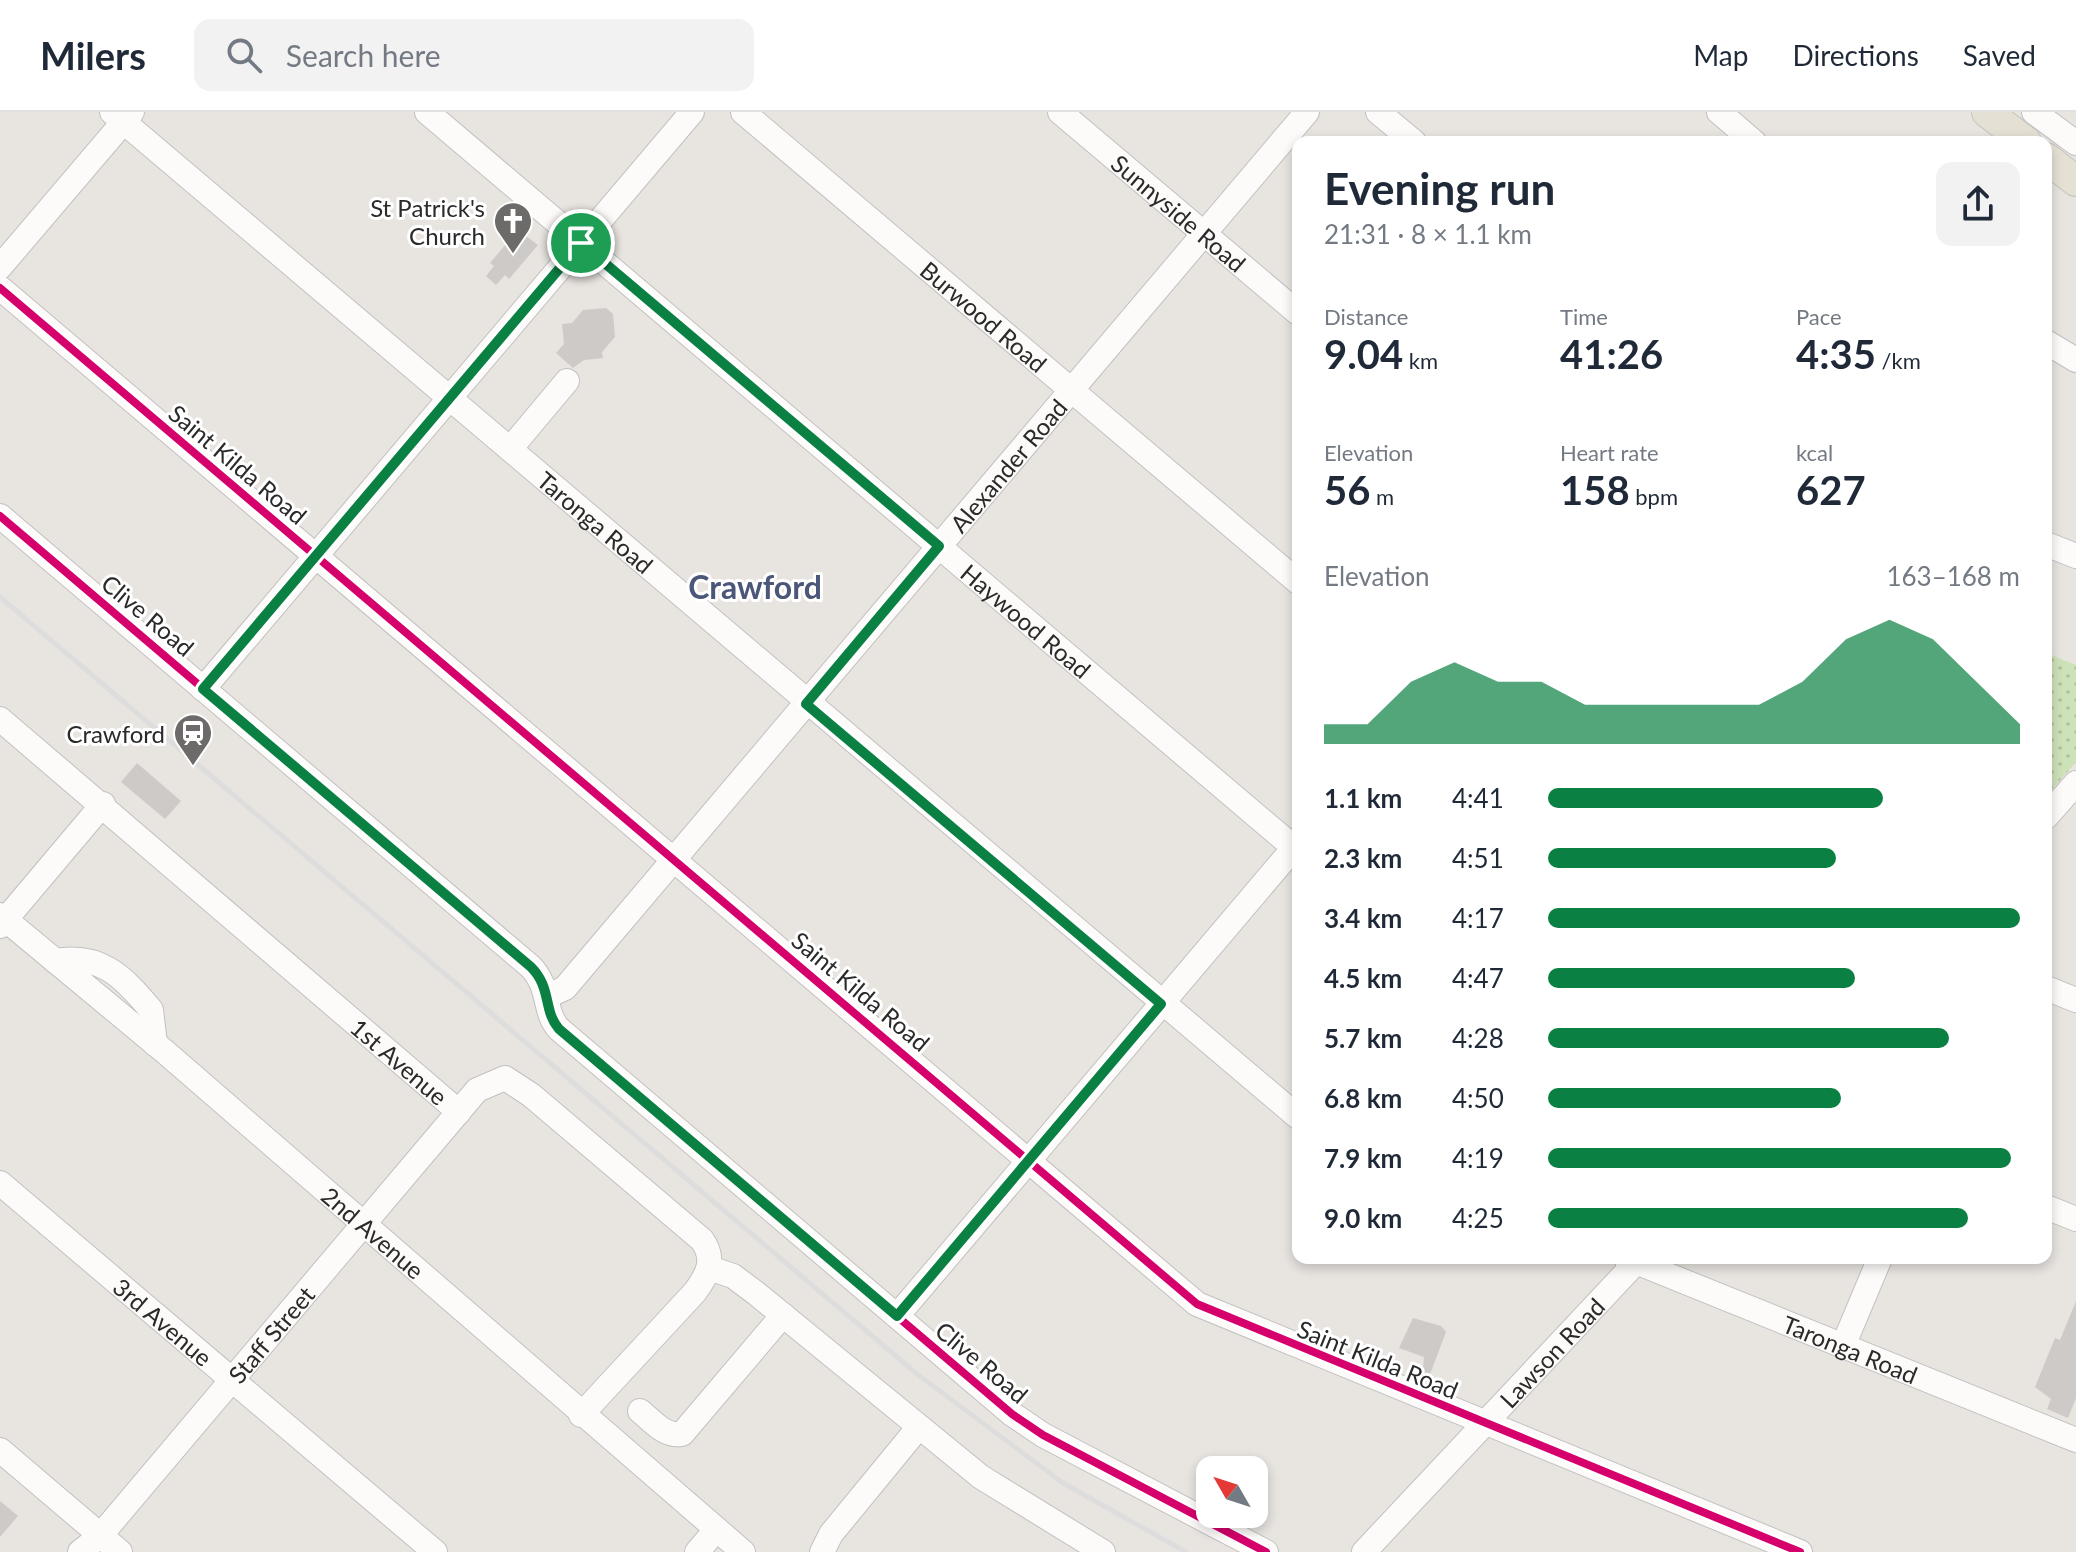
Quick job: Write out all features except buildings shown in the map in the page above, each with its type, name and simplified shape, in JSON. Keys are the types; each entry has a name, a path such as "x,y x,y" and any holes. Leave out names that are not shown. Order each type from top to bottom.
{"main road":[{"path":"1987,112 2018,136"},
{"path":"2052,163 2076,181"}],"street":[{"name":"Haywood Road","path":"427,112 1292,843"},
{"path":"203,689 692,112"},
{"name":"Burwood Road","path":"743,112 1292,577"},
{"name":"Sunnyside Road","path":"1060,112 1292,308"},
{"name":"Alexander Road","path":"548,996 565,988 1307,112"},
{"path":"1378,112 1407,136"},
{"path":"1719,112 1747,136"},
{"path":"2034,112 2076,143"},
{"path":"0,267 123,115"},
{"name":"Taronga Road","path":"123,115 806,704 1292,1112"},
{"name":"Saint Kilda Road","path":"0,288 1206,1310 1800,1552"},
{"path":"2052,346 2076,360"},
{"path":"510,449 567,381"},
{"name":"Clive Road","path":"0,516 531,967 541,979 552,1020 559,1029 1012,1414 1043,1435 1266,1552"},
{"path":"2052,546 2076,556"},
{"name":"1st Avenue","path":"0,719 103,804 459,1112 489,1082 505,1078 518,1085 702,1240 709,1250 709,1268"},
{"path":"2052,810 2076,783"},
{"path":"2,921 103,804"},
{"path":"897,1316 1292,853"},
{"name":"2nd Avenue","path":"2,921 155,1044 743,1552"},
{"path":"2052,990 2076,1000"},
{"name":"Staff Street","path":"80,1552 100,1536 459,1112"},
{"name":"3rd Avenue","path":"0,1183 435,1552"},
{"path":"2052,1209 2076,1219"},
{"name":"Lawson Road","path":"1364,1552 1629,1264"},
{"name":"Taronga Road","path":"1646,1264 2076,1440"},
{"path":"1843,1346 1877,1264"},
{"path":"581,1415 695,1292 709,1268 733,1276 918,1428 998,1489 1103,1552"},
{"path":"640,1411 664,1430 674,1435 682,1434 783,1315"},
{"path":"822,1552 831,1534 918,1428"},
{"path":"0,1450 120,1552"},
{"path":"697,1552 716,1530"}],"green space":[{"path":"2052,655 2076,665 2076,762 2052,789"}],"railway":[{"path":"0,597 917,1374 1063,1483 1186,1552"}],"cycle path":[{"path":"0,288 1197,1304 1800,1552"},
{"path":"0,516 531,967 542,983 551,1015 559,1029 1012,1414 1043,1435 1266,1552"}],"place":[{"name":"St Patrick's Church","path":"513,255"},
{"name":"Crawford","path":"193,767"}],"district":[{"name":"Crawford","path":"755,586"}],"route":[{"path":"581,243 939,546 806,704 1161,1004 897,1316 559,1029 552,1020 544,985 531,967 203,689 581,243"}]}
